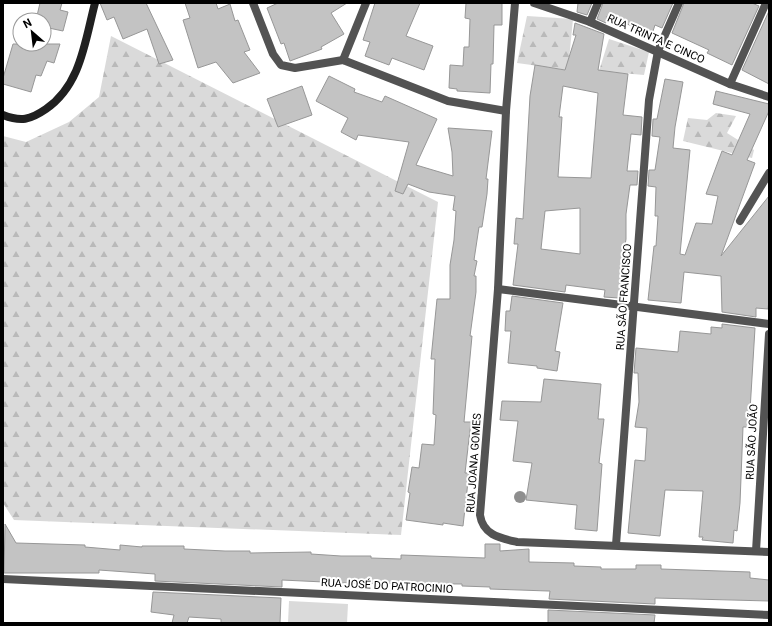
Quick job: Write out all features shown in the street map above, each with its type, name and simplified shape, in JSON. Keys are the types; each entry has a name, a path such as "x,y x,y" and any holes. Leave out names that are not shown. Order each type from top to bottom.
{"main road":[{"path":"3,115 14,119 29,119 56,102 65,93 76,74 95,3"}],"street":[{"path":"253,3 273,54 281,65 295,68 343,60 448,101 506,111"},
{"path":"343,60 366,3"},
{"name":"RUA JOANA GOMES","path":"515,3 506,111 498,289 480,515 482,524 488,532 500,538 517,542 769,552"},
{"name":"RUA TRINTA E CINCO","path":"534,3 590,22 730,84 769,96"},
{"path":"590,22 598,3"},
{"name":"RUA SÃO FRANCISCO","path":"616,545 635,306 649,100 658,51 679,3"},
{"path":"730,84 766,3"},
{"path":"740,221 769,173"},
{"path":"498,289 769,324"},
{"name":"RUA SÃO JOÃO","path":"756,551 769,334"},
{"name":"RUA JOSÉ DO PATROCINIO","path":"3,579 748,619 769,615"}],"green space":[{"path":"527,16 573,19 568,70 517,63"},
{"path":"111,36 438,202 401,535 14,520 3,503 3,136 26,142 69,122 99,97"},
{"path":"609,39 649,52 644,75 599,71"},
{"path":"716,113 736,116 727,133 754,150 752,158 683,141 688,118 707,120"},
{"path":"289,601 348,604 347,623 288,623"}],"building":[{"path":"40,3 62,3 60,10 68,12 63,31 52,29 52,12 38,12"},
{"path":"100,3 146,3 173,60 159,64 147,29 123,39 114,17 107,20"},
{"path":"185,3 216,3 218,9 230,4 235,21 238,20 250,50 244,52 260,73 233,83 216,62 198,68 183,20 190,18"},
{"path":"278,3 347,3 331,13 344,34 321,47 322,49 290,61 284,43 281,44 267,8"},
{"path":"375,3 420,3 406,36 433,46 424,70 392,58 389,65 365,56 370,42 363,40"},
{"path":"466,3 502,3 502,25 494,25 493,64 491,64 490,93 457,91 457,89 449,88 450,65 463,66 464,47 469,47 470,19 465,18"},
{"path":"578,3 592,3 587,15 577,12"},
{"path":"603,3 673,3 662,28 655,25 652,34 607,16 606,23 597,19"},
{"path":"684,3 752,3 759,6 732,65 707,53 709,50 672,33"},
{"path":"769,11 769,84 742,70"},
{"path":"575,23 604,34 598,70 628,74 623,115 642,117 641,135 631,134 627,171 638,171 637,185 630,185 626,214 626,239 619,298 604,297 605,290 566,285 565,292 513,285 518,244 514,244 516,218 523,219 530,96 535,65 565,70 576,35 573,35","holes":["563,86 598,93 591,178 558,177 562,117 559,117","580,208 580,254 541,249 545,211"]},
{"path":"52,44 60,44 54,63 47,61 41,76 36,75 31,92 3,84 3,78 12,47 12,52 52,52"},
{"path":"329,76 355,89 354,92 382,102 385,96 437,119 416,165 453,176 452,152 448,128 492,131 486,179 488,179 487,194 482,227 479,227 474,260 477,261 474,276 476,276 476,292 470,336 472,336 464,422 471,422 465,473 469,473 463,526 406,520 412,467 419,468 422,444 434,445 436,415 433,414 435,359 431,359 437,299 450,299 450,265 454,240 456,211 453,210 455,196 429,192 408,184 403,194 395,191 409,142 358,135 356,140 341,132 348,118 316,101"},
{"path":"665,79 683,82 673,148 690,150 680,254 685,255 696,223 712,224 718,196 706,194 722,151 732,155 750,114 713,104 716,91 769,104 769,111 747,160 755,163 721,256 769,196 769,300 768,309 756,308 756,317 722,312 721,276 684,272 681,303 648,300 654,246 656,246 658,216 655,216 656,187 648,186 649,170 655,170 660,137 652,136 653,119 657,119"},
{"path":"302,86 312,115 278,127 267,99"},
{"path":"512,296 563,303 555,351 560,352 557,371 537,368 537,366 508,363 511,331 505,331 506,311 510,311"},
{"path":"722,324 755,328 749,427 743,427 740,503 737,531 734,530 733,543 702,540 703,537 699,537 703,491 665,490 660,536 628,533 635,460 645,461 647,428 635,427 639,402 638,373 634,373 636,348 678,352 680,331 711,334 711,327 722,328"},
{"path":"544,379 601,384 598,419 604,419 599,463 602,464 597,531 575,529 577,505 526,500 532,463 513,461 518,421 500,420 502,401 541,402"},
{"path":"5,524 16,543 85,545 85,547 120,550 120,545 142,547 184,546 184,549 250,551 250,553 311,552 311,554 341,556 371,556 371,558 401,559 401,555 485,558 485,544 500,544 500,551 529,549 529,562 574,563 574,566 601,567 601,569 636,569 636,565 661,565 661,569 750,572 750,578 769,580 769,601 655,598 655,604 549,599 550,591 490,589 490,587 462,586 462,584 345,583 282,580 282,587 155,581 155,574 99,570 99,573 4,573"},
{"path":"153,592 281,598 280,623 221,623 221,619 189,617 187,623 172,623 174,615 151,612"},
{"path":"548,610 655,615 654,623 548,623"}]}
